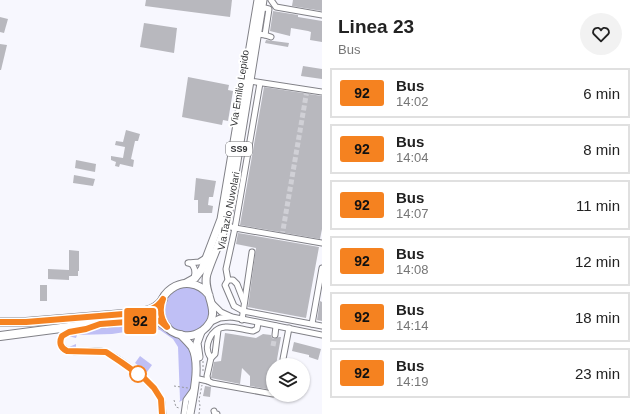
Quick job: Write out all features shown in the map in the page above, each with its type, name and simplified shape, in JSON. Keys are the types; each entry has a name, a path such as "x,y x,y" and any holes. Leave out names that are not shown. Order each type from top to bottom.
{"highway":[{"path":"0,322 26,322 136,313 153,308 163,299"},
{"path":"0,336 100,324 154,320 160,321 167,327"}],"main road":[{"name":"Via Emilio Lepido","path":"186,283 200,272 218,230 223,212 258,0"},
{"name":"Via Emilio Lepido","path":"209,295 206,284 206,276 226,223 250,81 265,35 266,9 263,0"},
{"path":"186,283 200,287 209,295"},
{"name":"SS9","path":"163,299 171,288 186,283"},
{"name":"SS9","path":"209,295 212,303 212,315 209,323"},
{"path":"163,299 160,313 167,327 181,335 191,335 201,332"},
{"path":"189,413 199,379 197,343 201,332 209,323"},
{"path":"181,335 194,351 196,368 194,390 189,413"}],"street":[{"path":"271,0 276,7 322,15"},
{"path":"266,9 281,11"},
{"path":"250,81 322,92"},
{"name":"Via Tazio Nuvolari","path":"243,311 234,306 225,285 228,280 226,269 235,228 260,82"},
{"path":"226,223 235,228 322,243"},
{"path":"193,279 195,269 188,263 200,261 206,257 209,252"},
{"path":"242,320 252,252"},
{"path":"312,324 320,297 322,268"},
{"path":"228,280 233,280 237,284 244,302"},
{"path":"212,303 221,312 242,320 322,335"},
{"path":"243,311 322,326"},
{"path":"209,323 218,319 232,317"},
{"path":"211,358 207,349 208,342 210,337 218,330 224,327 253,331 257,329 258,323"},
{"path":"100,324 86,329 65,333 60,339 61,346 63,349 71,352 106,352 154,388 161,399 162,414"},
{"path":"275,335 276,326"},
{"path":"284,358 289,328"},
{"path":"208,381 207,376 211,358 215,354 218,330"},
{"path":"199,379 212,383 266,393"}],"path":[{"path":"174,386 194,390"},
{"path":"174,400 176,407 189,413"}],"shaded area":[{"path":"182,287 190,287 199,291 205,297 209,310 205,323 199,329 190,333 182,333 173,329 167,323 163,314 163,306 167,297 173,291"},
{"path":"151,323 157,324 164,331 181,341 187,346 192,355 194,362 194,378 192,386 185,398 179,402 178,347 173,339 160,330 151,328 112,334 77,335 76,338 68,336 64,339 64,344 69,347 76,344 76,348 103,349 116,353 126,362 109,351 98,349 70,349 65,348 62,342 64,337 73,332 103,327"},
{"path":"140,356 152,365 147,372 135,363"}],"building":[{"path":"146,0 232,0 230,17 145,6"},
{"path":"293,0 322,0 322,11 292,6"},
{"path":"273,11 322,21 322,42 310,40 311,32 308,31 291,28 290,36 270,31"},
{"path":"0,17 8,19 4,33 0,32"},
{"path":"144,23 177,28 174,53 140,47"},
{"path":"266,40 289,43 288,47 265,43"},
{"path":"0,44 7,45 1,70 0,70"},
{"path":"303,66 322,69 322,79 301,76"},
{"path":"188,77 229,85 228,90 233,91 228,121 223,120 222,125 182,117"},
{"path":"264,87 322,96 322,229 320,239 240,225"},
{"path":"126,130 140,134 138,141 135,141 131,159 134,160 133,167 120,164 119,167 115,166 116,162 111,160 111,156 123,158 125,147 115,145 116,141 123,142"},
{"path":"76,160 96,164 95,172 75,168"},
{"path":"74,175 95,179 93,186 73,183"},
{"path":"196,178 216,181 213,197 209,197 208,205 213,206 212,213 198,213 198,200 194,200"},
{"path":"238,233 319,247 306,318 248,307 256,248 236,244"},
{"path":"69,250 79,251 78,276 69,276 69,280 48,279 48,269 69,270"},
{"path":"40,285 47,285 47,301 40,301"},
{"path":"320,301 322,302 322,321 317,320"},
{"path":"225,333 256,338 263,334 271,335 272,338 275,339 281,337 277,358 266,358 266,389 250,386 250,376 242,368 240,384 211,378 214,362 221,361"},
{"path":"294,342 321,349 318,360 309,357 309,355 292,351"},
{"path":"205,386 211,387 210,397 203,396"}],"tunnel":[{"path":"282,236 307,90"},
{"path":"273,346 275,335"}],"bus line":[{"name":"92","path":"0,322 26,322 136,313 153,308 160,304 163,299 160,313 163,320 164,324 167,327 160,321 154,320 100,324 86,329 74,330 65,333 60,339 61,346 67,351 106,352 145,379 154,388 161,399 162,414"}]}
